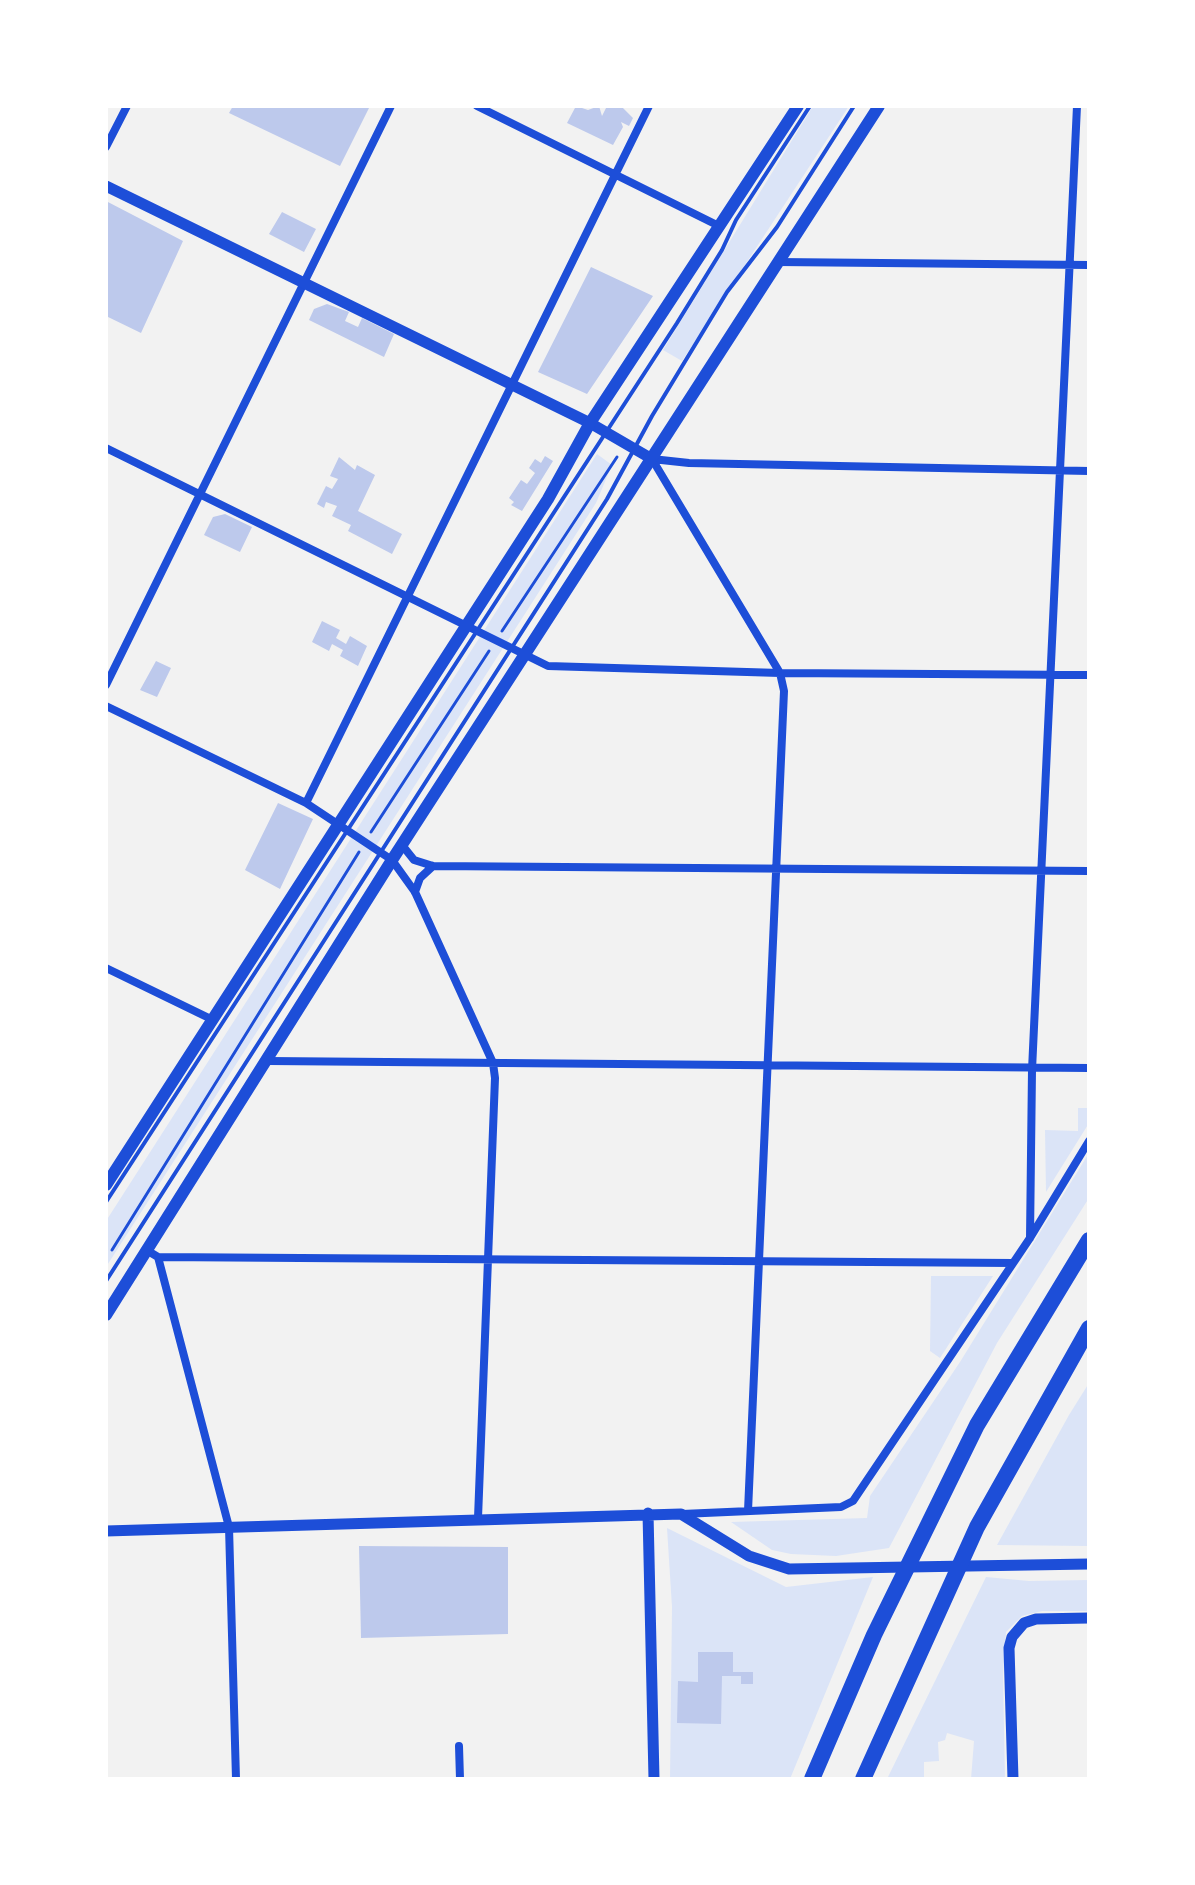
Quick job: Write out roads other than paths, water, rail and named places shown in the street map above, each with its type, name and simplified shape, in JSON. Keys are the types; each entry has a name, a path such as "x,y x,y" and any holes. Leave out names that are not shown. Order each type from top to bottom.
{"highway":[{"path":"812,1779 874,1635 964,1450 1089,1240"},
{"path":"863,1779 977,1527 1089,1328"}],"main road":[{"path":"106,1185 211,1019 473,628 590,423 798,106"},
{"path":"106,1315 153,1254 392,860 879,106"}],"street":[{"path":"106,147 127,106"},
{"path":"106,685 391,106"},
{"path":"477,106 719,226"},
{"path":"306,803 649,106"},
{"path":"1030,1238 1032,1070 1053,675 1077,106"},
{"path":"106,186 514,385 631,444 652,459 780,673 784,691 756,1262 748,1511"},
{"path":"778,262 1089,265"},
{"path":"106,448 410,596 510,649 558,668 1089,675"},
{"path":"652,459 689,463 1089,471"},
{"path":"106,706 306,803 381,851 392,860 415,892 493,1063 490,1261 478,1518"},
{"path":"402,845 414,860 433,866 1089,871"},
{"path":"415,892 420,878 433,866"},
{"path":"106,968 211,1019"},
{"path":"269,1061 1032,1070 1089,1068"},
{"path":"106,1531 681,1514 847,1505 859,1494 1030,1238 1089,1141"},
{"path":"236,1779 229,1527 153,1254 490,1261 1013,1263"},
{"path":"648,1513 654,1779"},
{"path":"681,1514 759,1561 789,1569 831,1571 1089,1564"},
{"path":"1013,1779 1009,1648 1017,1630 1036,1619 1089,1618"},
{"path":"459,1746 460,1779"}],"lane":[{"path":"473,628 606,431 810,106"},
{"path":"106,1281 607,499 631,444 727,292 777,227 854,106"},
{"path":"106,1202 343,826"}]}
